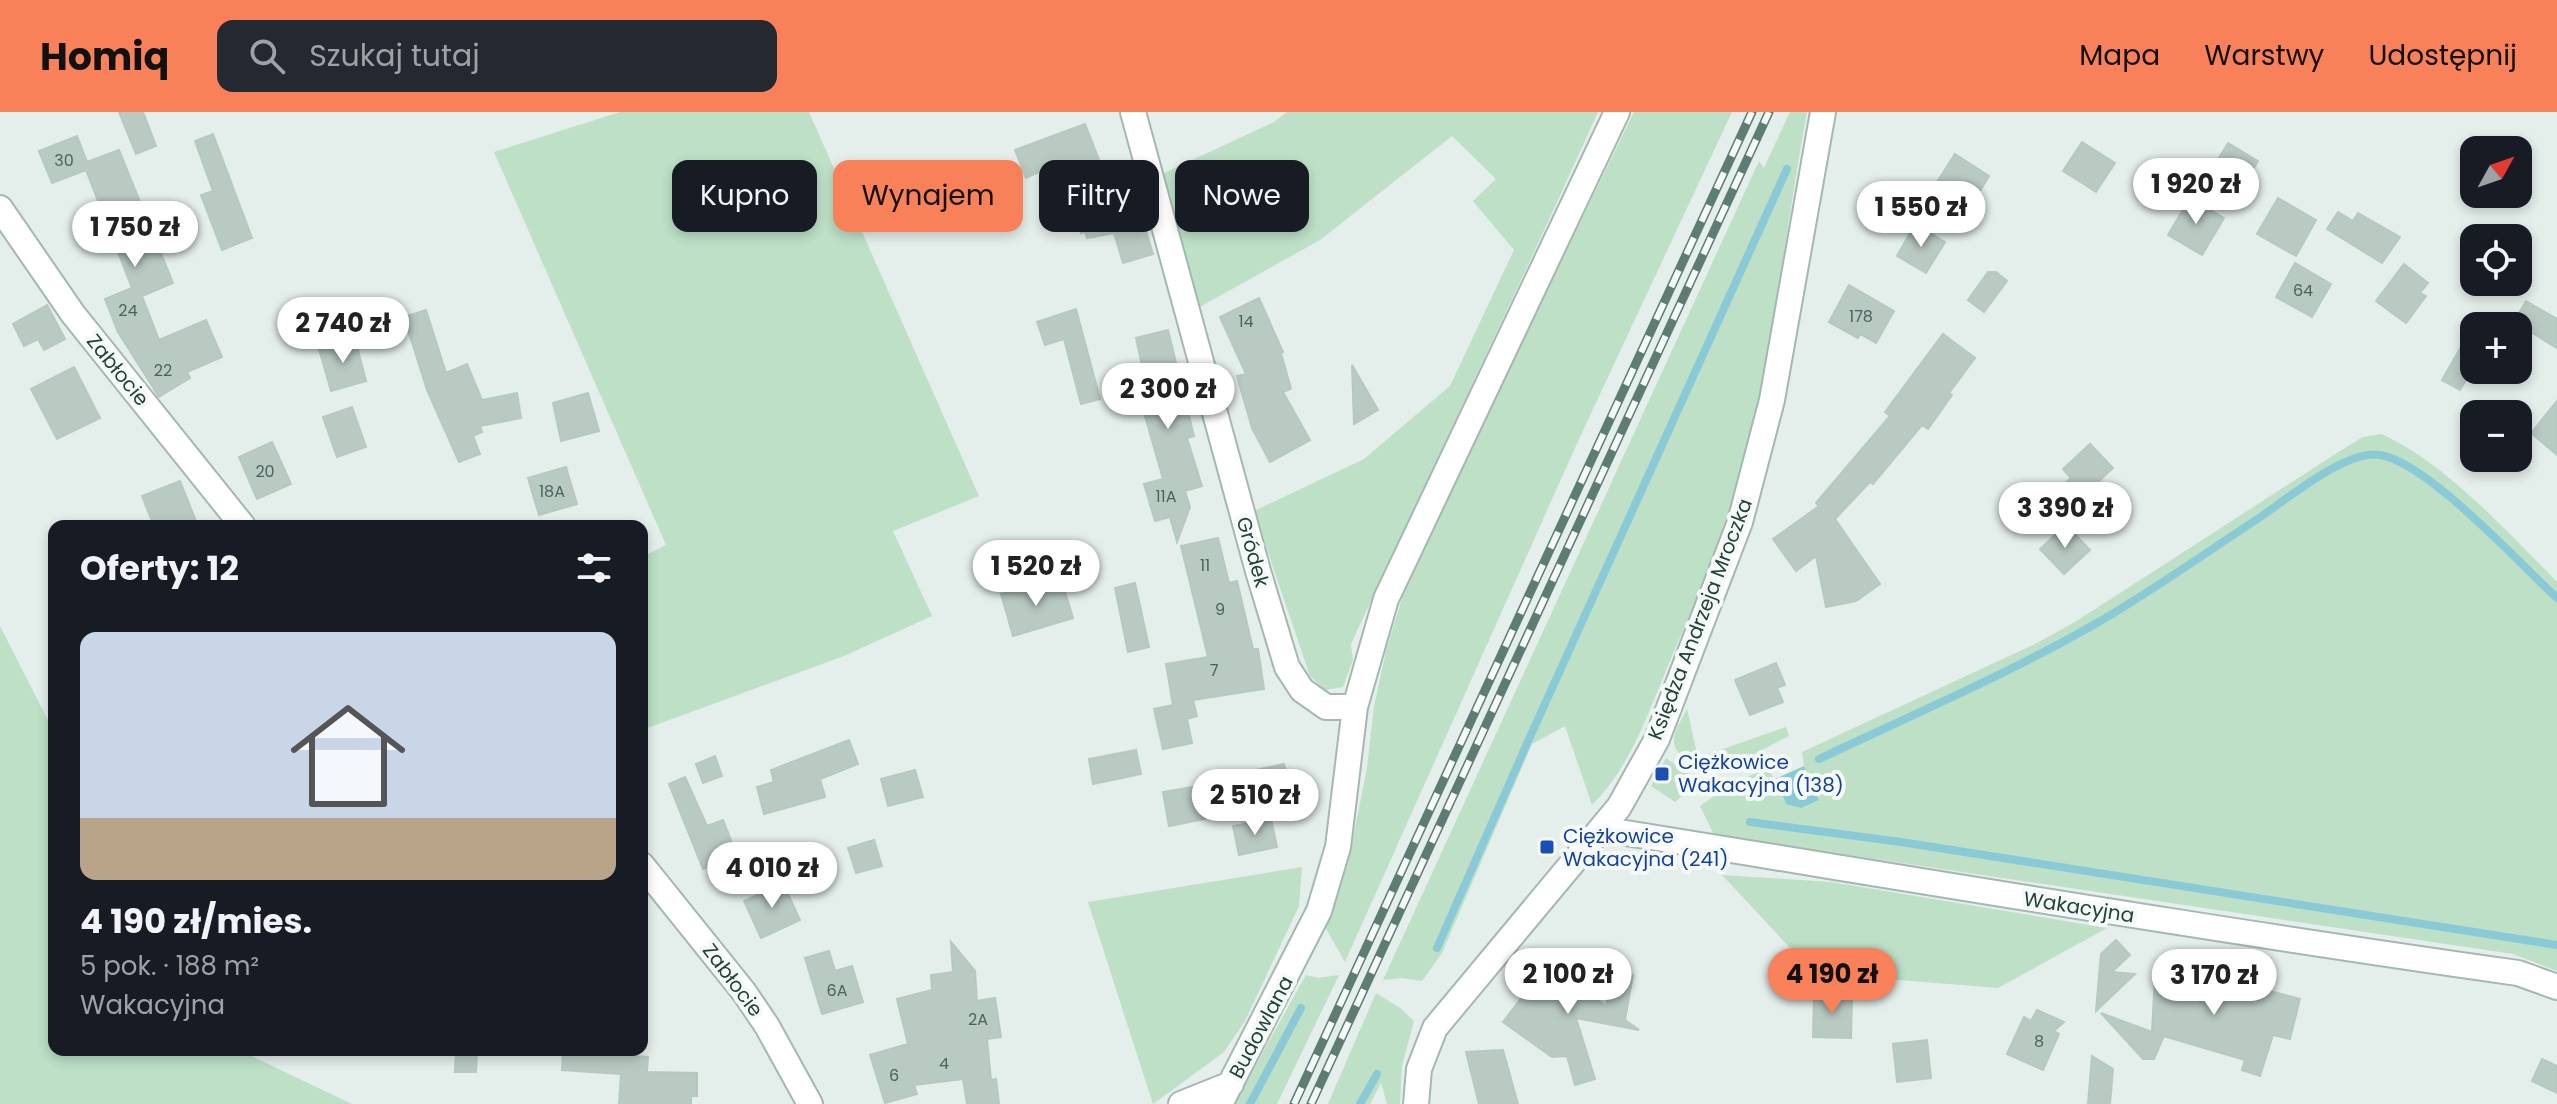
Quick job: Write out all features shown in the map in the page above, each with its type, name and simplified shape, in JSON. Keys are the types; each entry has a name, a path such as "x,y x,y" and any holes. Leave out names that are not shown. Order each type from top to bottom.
{"street":[{"name":"Gródek","path":"1133,112 1287,667 1302,690 1326,707 1355,707"},
{"path":"1355,707 1386,599 1617,112"},
{"name":"Księdza Andrzeja Mroczka","path":"1416,1104 1422,1058 1444,1013 1619,807 1657,739 1740,522 1772,400 1823,112"},
{"name":"Zabłocie","path":"0,208 73,314 238,520"},
{"name":"Budowlana","path":"1225,1094 1319,911 1338,847 1355,707"},
{"name":"Wakacyjna","path":"1601,829 1952,887 2518,973 2557,987"},
{"name":"Zabłocie","path":"648,872 744,992 767,1026 810,1104"},
{"path":"1181,1104 1225,1094"}],"green space":[{"path":"620,112 809,112 833,166 833,232 862,232 979,496 893,531 932,616 844,656 648,728 648,554 666,545 494,152"},
{"path":"1287,112 1598,112 1351,644 1353,660 1343,687 1325,690 1310,676 1254,511 1364,459 1450,386 1514,250 1473,201 1496,179 1452,136 1320,240 1198,308 1179,232 1309,232 1309,160 1192,160 1274,122"},
{"path":"1634,112 1732,112 1579,439 1345,962 1325,927 1348,863 1367,768 1374,706 1403,595 1472,444"},
{"path":"1790,112 1807,112 1771,332 1744,464 1710,568 1636,740 1617,774 1592,805 1565,726 1532,744 1442,953 1422,981 1402,978 1383,980 1759,161 1764,168"},
{"path":"1175,168 1175,217 1164,173"},
{"path":"2381,434 2428,461 2451,480 2557,582 2557,971 2513,954 1714,835 1700,806 1729,786 1768,767 1786,804 1819,799 1804,766 1802,752 2035,644 2075,622 2363,437"},
{"path":"0,626 48,720 48,1056 252,1056 352,1104 0,1104"},
{"path":"1687,709 1698,758 1786,727 1789,736 1737,761 1698,762 1680,754 1675,747 1677,727"},
{"path":"1666,758 1700,782 1675,802 1651,786"},
{"path":"1302,867 1299,906 1245,1021 1224,1052 1153,1104 1088,902"},
{"path":"1722,875 1831,882 2107,928 1998,988 1887,979 1793,951"},
{"path":"1306,975 1318,978 1339,975 1277,1104 1234,1104"},
{"path":"1376,993 1414,1021 1402,1066 1400,1104 1387,1104 1381,1083 1370,1104 1328,1104"}],"water":[{"path":"1804,766 1819,800 1801,808 1786,804 1775,779"}],"building":[{"path":"119,112 143,112 156,146 136,154"},
{"path":"1085,124 1099,160 1039,160 1039,172 1026,178 1023,160 1019,160 1015,150"},
{"path":"213,134 252,238 222,250 201,195 213,191 195,141"},
{"path":"77,136 87,162 119,150 173,283 142,296 159,340 206,320 222,357 187,372 190,378 159,397 118,332 105,299 132,288 86,170 52,183 39,151"},
{"path":"2082,142 2115,163 2096,192 2063,171"},
{"path":"2228,143 2258,161 2246,181 2216,163"},
{"path":"1955,154 1989,176 1969,209 1934,187"},
{"path":"2190,198 2224,218 2202,255 2168,235"},
{"path":"2278,198 2316,220 2296,256 2257,234"},
{"path":"2338,212 2353,221 2358,213 2400,237 2382,263 2327,229"},
{"path":"1915,224 1945,242 1926,273 1897,256"},
{"path":"1085,232 1146,232 1153,254 1123,263 1114,233 1087,238"},
{"path":"2295,263 2331,284 2312,317 2276,297"},
{"path":"2404,264 2428,283 2420,293 2426,296 2406,323 2376,301"},
{"path":"1988,272 1996,272 2007,281 1984,312 1968,300"},
{"path":"1849,285 1894,311 1876,343 1860,334 1858,338 1829,322"},
{"path":"1259,298 1283,352 1291,389 1283,392 1310,440 1270,462 1252,428 1237,376 1246,374 1220,317"},
{"path":"2526,301 2557,319 2557,348 2532,333 2532,312 2520,312"},
{"path":"47,305 65,339 44,350 38,339 24,346 13,324"},
{"path":"1076,309 1100,399 1081,404 1064,339 1045,345 1037,322"},
{"path":"426,310 446,373 467,364 482,400 517,393 521,418 480,426 482,432 473,436 480,454 459,462 427,390 404,317"},
{"path":"1168,330 1194,436 1187,438 1202,486 1185,491 1190,507 1177,542 1170,517 1155,521 1144,484 1163,479 1143,409 1151,407 1136,338"},
{"path":"1943,334 1975,358 1928,429 1922,425 1873,484 1870,482 1835,519 1880,584 1856,601 1826,607 1816,556 1796,571 1773,539 1819,506 1816,503 1890,416 1885,412"},
{"path":"355,339 366,381 331,391 319,349"},
{"path":"2460,348 2460,384 2464,384 2460,390 2442,380"},
{"path":"1352,365 1378,410 1354,424"},
{"path":"74,367 100,418 57,439 31,389"},
{"path":"588,393 599,431 561,441 553,403"},
{"path":"2557,401 2557,455 2532,432"},
{"path":"352,407 366,447 337,457 323,417"},
{"path":"272,442 291,484 257,499 239,457"},
{"path":"2090,444 2113,468 2056,521 2041,505 2071,478 2063,469"},
{"path":"566,467 577,504 539,515 528,478"},
{"path":"180,481 196,520 152,520 142,496"},
{"path":"2066,525 2090,550 2064,574 2040,549"},
{"path":"1218,538 1229,583 1237,581 1253,649 1258,649 1264,689 1193,700 1197,716 1187,719 1192,743 1163,749 1154,709 1173,705 1166,664 1208,657 1181,546"},
{"path":"1135,583 1149,647 1128,652 1115,588"},
{"path":"1033,585 1035,593 1063,585 1073,618 1013,636 1001,594"},
{"path":"1776,663 1785,685 1777,688 1783,702 1750,715 1735,680"},
{"path":"849,740 858,764 820,779 825,797 764,814 757,787 774,782 771,770"},
{"path":"1136,750 1141,774 1093,784 1089,759"},
{"path":"715,756 722,776 703,783 696,764"},
{"path":"1284,764 1292,798 1254,806 1247,772"},
{"path":"915,770 923,797 888,806 881,779"},
{"path":"685,777 707,826 723,820 737,856 703,869 669,784"},
{"path":"1199,786 1205,819 1169,826 1163,792"},
{"path":"1271,819 1277,847 1239,855 1233,826"},
{"path":"874,840 882,866 856,873 848,848"},
{"path":"783,883 800,920 761,938 744,901"},
{"path":"2116,940 2130,955 2112,972 2135,974 2096,1011 2101,954"},
{"path":"951,942 975,971 977,1001 995,998 1001,1037 987,1039 991,1080 996,1079 999,1104 967,1104 963,1079 914,1085 917,1094 885,1103 870,1055 908,1044 897,999 932,990 931,975 953,972"},
{"path":"829,951 835,971 852,966 863,1002 822,1014 805,958"},
{"path":"1549,962 1606,1006 1613,971 1633,975 1625,1020 1639,1030 1576,1018 1595,1079 1575,1085 1567,1056 1552,1057 1503,1022"},
{"path":"2189,962 2231,971 2229,980 2300,999 2290,1039 2273,1035 2260,1076 2242,1070 2245,1060 2164,1036 2154,1059 2143,1059 2101,1013 2152,1032 2155,976 2186,978"},
{"path":"1814,995 1852,996 1851,1038 1813,1037"},
{"path":"2037,1010 2064,1022 2054,1031 2059,1034 2043,1070 2007,1054 2024,1017 2031,1021"},
{"path":"1927,1040 1931,1078 1897,1082 1893,1044"},
{"path":"1503,1050 1518,1104 1479,1104 1466,1052"},
{"path":"456,1056 477,1056 476,1072 455,1072"},
{"path":"563,1056 648,1057 647,1072 697,1073 697,1096 691,1096 691,1104 619,1104 621,1074 562,1070"},
{"path":"2092,1056 2113,1069 2110,1104 2088,1104"},
{"path":"2542,1059 2557,1066 2557,1093 2532,1081"}],"waterway":[{"path":"1437,948 1787,169"},
{"path":"1819,759 2068,639 2161,583 2318,477 2366,455 2380,455 2400,462 2422,475 2472,516 2557,598"},
{"path":"1750,822 1901,842 2557,945"},
{"path":"1250,1104 1301,1008"},
{"path":"1360,1104 1377,1074"}],"railway":[{"path":"1294,1104 1752,112"},
{"path":"1311,1104 1769,112"}],"place":[{"name":"Ciężkowice Wakacyjna (138)","path":"1662,774"},
{"name":"Ciężkowice Wakacyjna (241)","path":"1547,847"}]}
